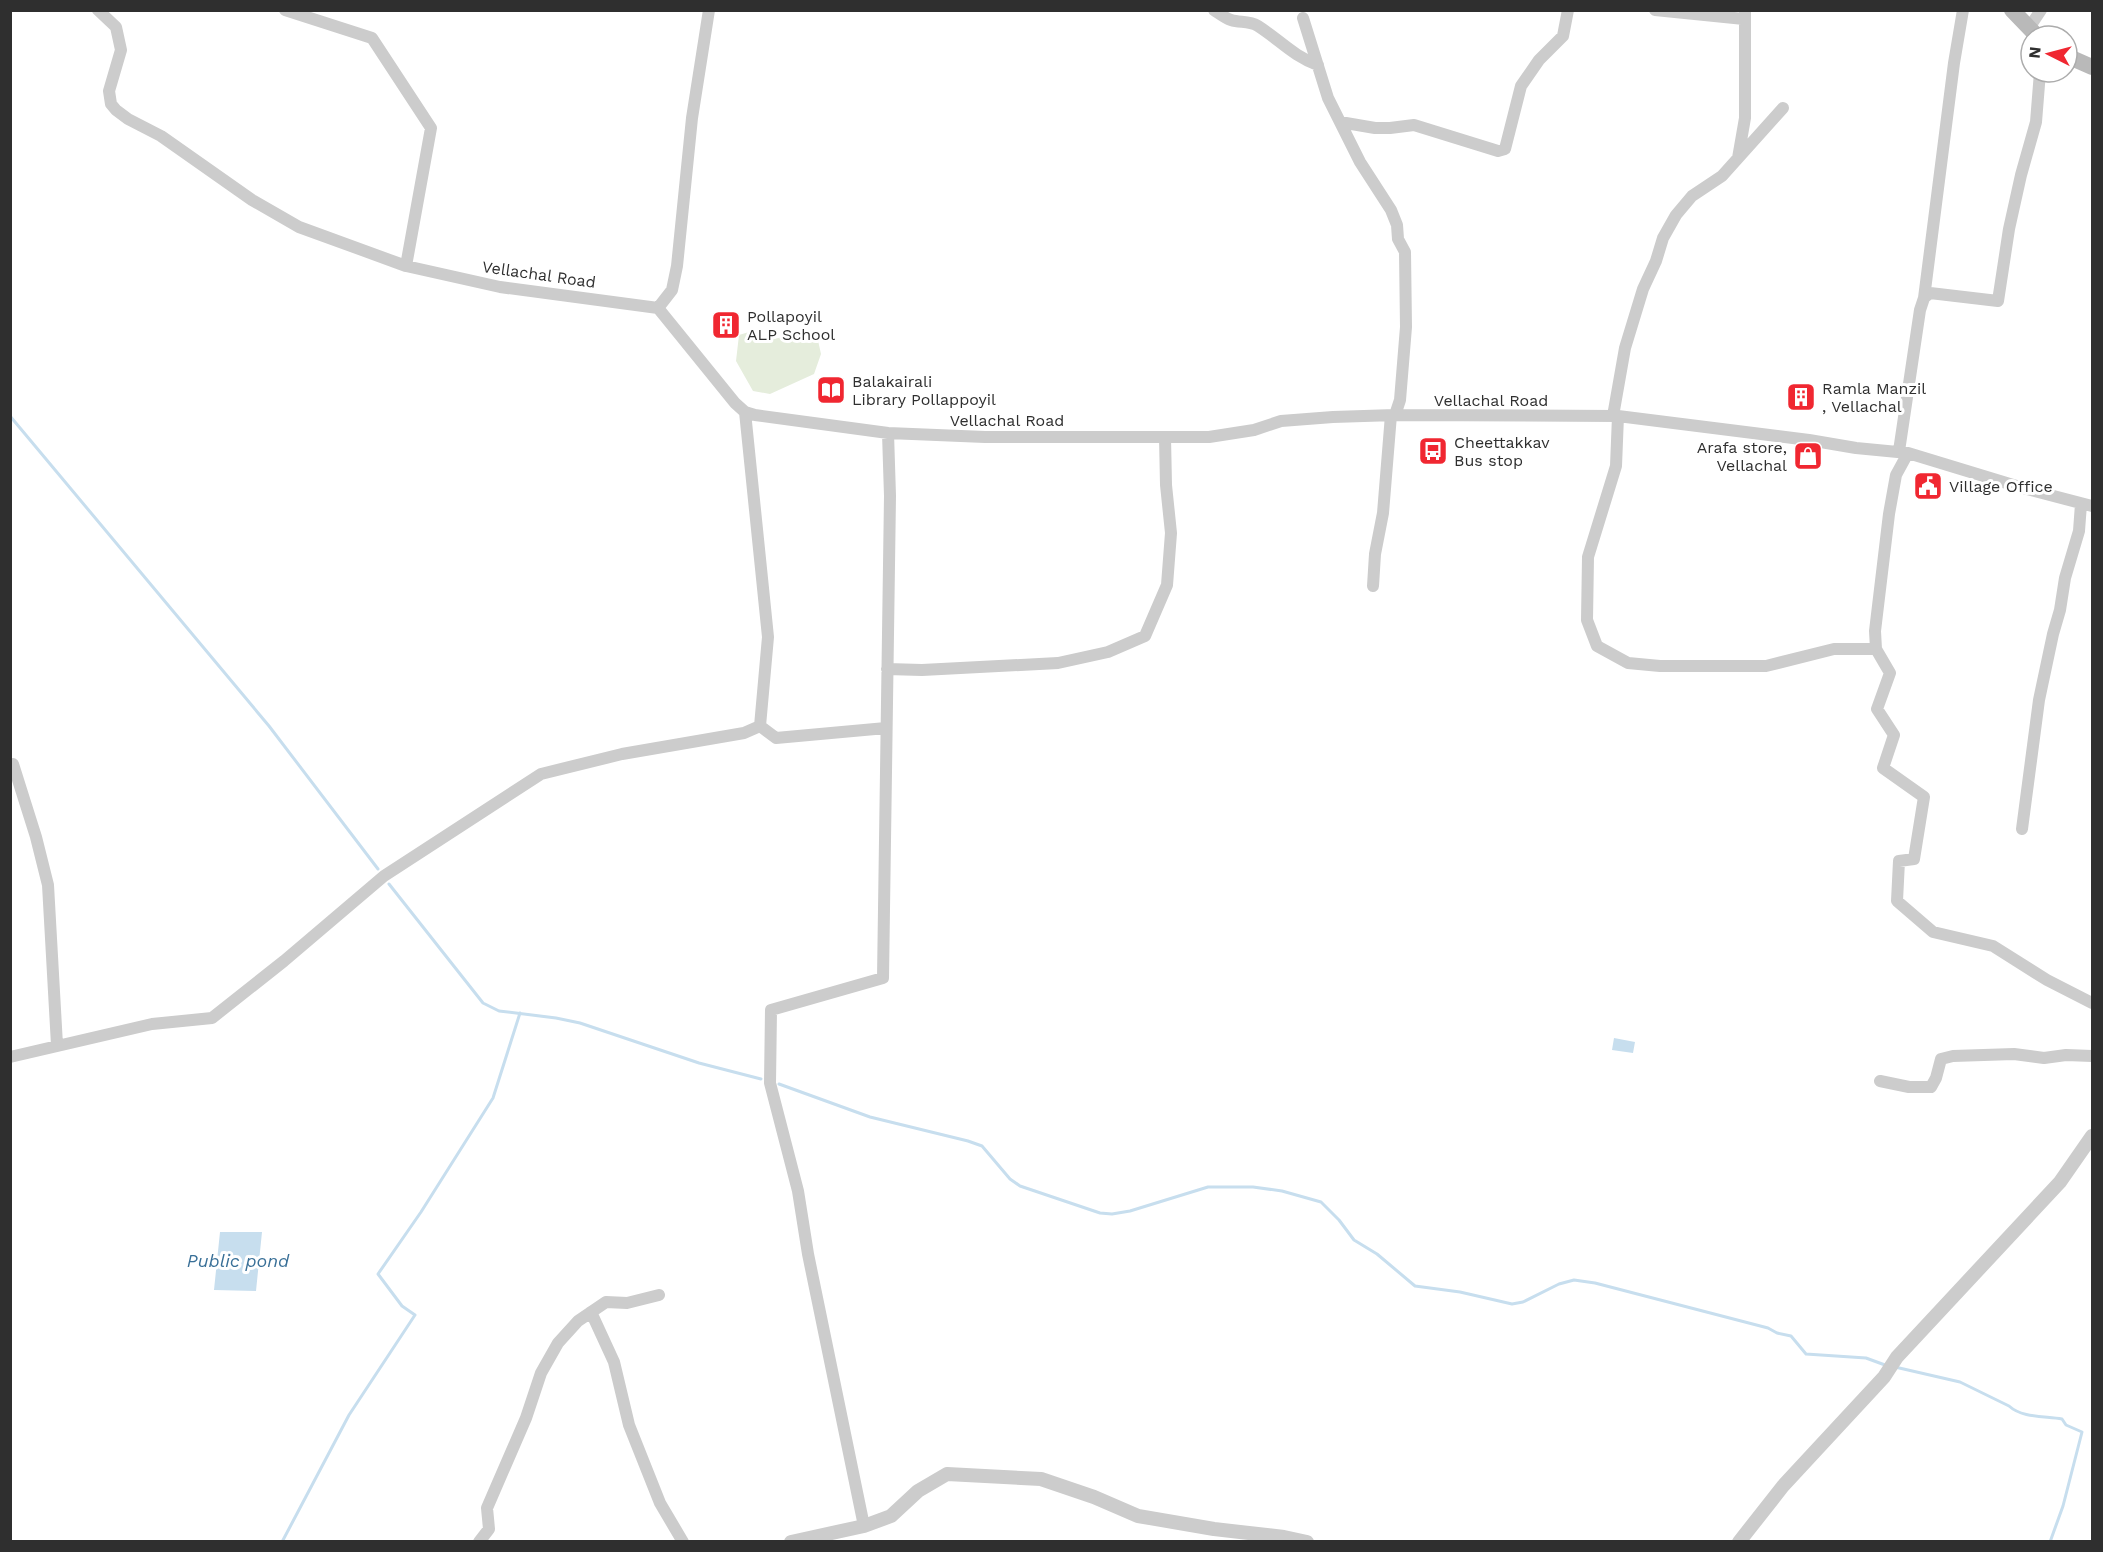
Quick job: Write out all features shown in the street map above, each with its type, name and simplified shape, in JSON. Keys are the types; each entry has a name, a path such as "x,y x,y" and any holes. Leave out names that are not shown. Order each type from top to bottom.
{"main road":[{"path":"2012,10 2025,24"}],"street":[{"name":"Vellachal Road","path":"98,10 116,27 121,50 109,91 111,104 116,110 161,136 252,200 299,227 406,266 500,287 658,308"},
{"path":"285,10 372,38 431,128 406,266"},
{"path":"710,10 692,118 677,266 672,290 658,308 735,403 745,412 768,636 760,726"},
{"path":"1340,122 1375,128 1414,124 1498,151 1505,149 1521,86 1539,60 1563,36 1568,10"},
{"path":"1655,10 1745,15 1745,118 1738,158"},
{"path":"1963,10 1924,298 1920,310 1903,452 1889,514 1875,631 1876,649 1890,673 1877,709 1894,735 1883,768 1924,797 1914,859 1899,861 1897,901 1933,932 1993,946 2047,980 2092,1003"},
{"path":"1216,11 1231,20 1243,20 1256,24 1289,51 1318,65"},
{"path":"1303,18 1328,98 1360,162 1391,210 1397,225 1398,239 1405,252 1406,327 1400,400 1393,415 1373,586"},
{"path":"1924,298 1930,293 1998,301 2016,197 2036,122 2039,84"},
{"path":"1783,108 1722,176 1692,196 1676,215 1663,238 1656,261 1642,290 1624,348 1616,416 1616,466 1588,557 1587,620 1597,646 1628,663 1660,666 1766,666 1834,649 1876,649"},
{"name":"Vellachal Road","path":"745,412 888,434 985,437 1209,437 1254,430 1281,421 1393,415 1616,416 1856,448 1903,452 2087,505"},
{"path":"864,1526 808,1254 798,1191 770,1083 771,1010 883,978 890,496 888,434"},
{"path":"887,669 922,670 1058,663 1108,652 1145,636 1167,585 1171,533 1166,485 1165,437"},
{"path":"2022,829 2039,700 2065,578 2087,505"},
{"path":"760,726 776,738 886,728"},
{"path":"10,1057 152,1024 212,1018 284,961 384,876 541,774 622,754 744,734 760,726"},
{"path":"12,762 36,837 48,885 57,1046"},
{"path":"1880,1081 1909,1088 1931,1087 1941,1059 1953,1056 2014,1054 2044,1058 2066,1055 2092,1056"},
{"path":"1739,1542 1783,1486 1884,1377 1897,1357 2060,1182 2092,1136"},
{"path":"479,1542 489,1529 487,1508 526,1418 541,1373 558,1343 578,1321 606,1302 627,1303 659,1295"},
{"path":"591,1312 614,1362 629,1425 660,1503 672,1527 683,1542"},
{"path":"791,1542 864,1526 891,1516 918,1491 947,1474 1041,1479 1094,1497 1138,1516 1307,1542"}],"green space":[{"path":"749,332 765,341 796,334 817,336 821,354 814,374 770,394 753,391 736,361 739,335"}],"water":[{"path":"1614,1038 1635,1042 1633,1053 1612,1050"},
{"name":"Public pond","path":"220,1232 262,1232 256,1291 214,1290"}],"waterway":[{"path":"10,416 269,726 378,869"},
{"path":"389,884 483,1003 499,1011 580,1023 699,1063 761,1079"},
{"path":"282,1542 349,1415 415,1315 402,1306 378,1274 421,1212 493,1098 520,1013"},
{"path":"779,1084 870,1117 982,1146 1010,1179 1020,1186 1100,1213 1130,1211 1208,1187 1253,1187 1282,1191 1321,1202 1354,1240 1377,1254 1415,1286 1460,1292 1512,1304 1523,1302 1559,1284 1574,1280 1595,1283 1768,1328 1791,1336 1806,1354 1866,1358 1885,1365"},
{"path":"1895,1367 1960,1382 2020,1413 2062,1419 2066,1425 2082,1432 2063,1506 2050,1542"}],"place":[{"name":"Pollapoyil ALP School","path":"726,325"},
{"name":"Balakairali Library Pollappoyil","path":"831,390"},
{"name":"Ramla Manzil , Vellachal","path":"1801,397"},
{"name":"Cheettakkav Bus stop","path":"1433,451"},
{"name":"Arafa store, Vellachal","path":"1808,456"},
{"name":"Village Office","path":"1928,486"}]}
